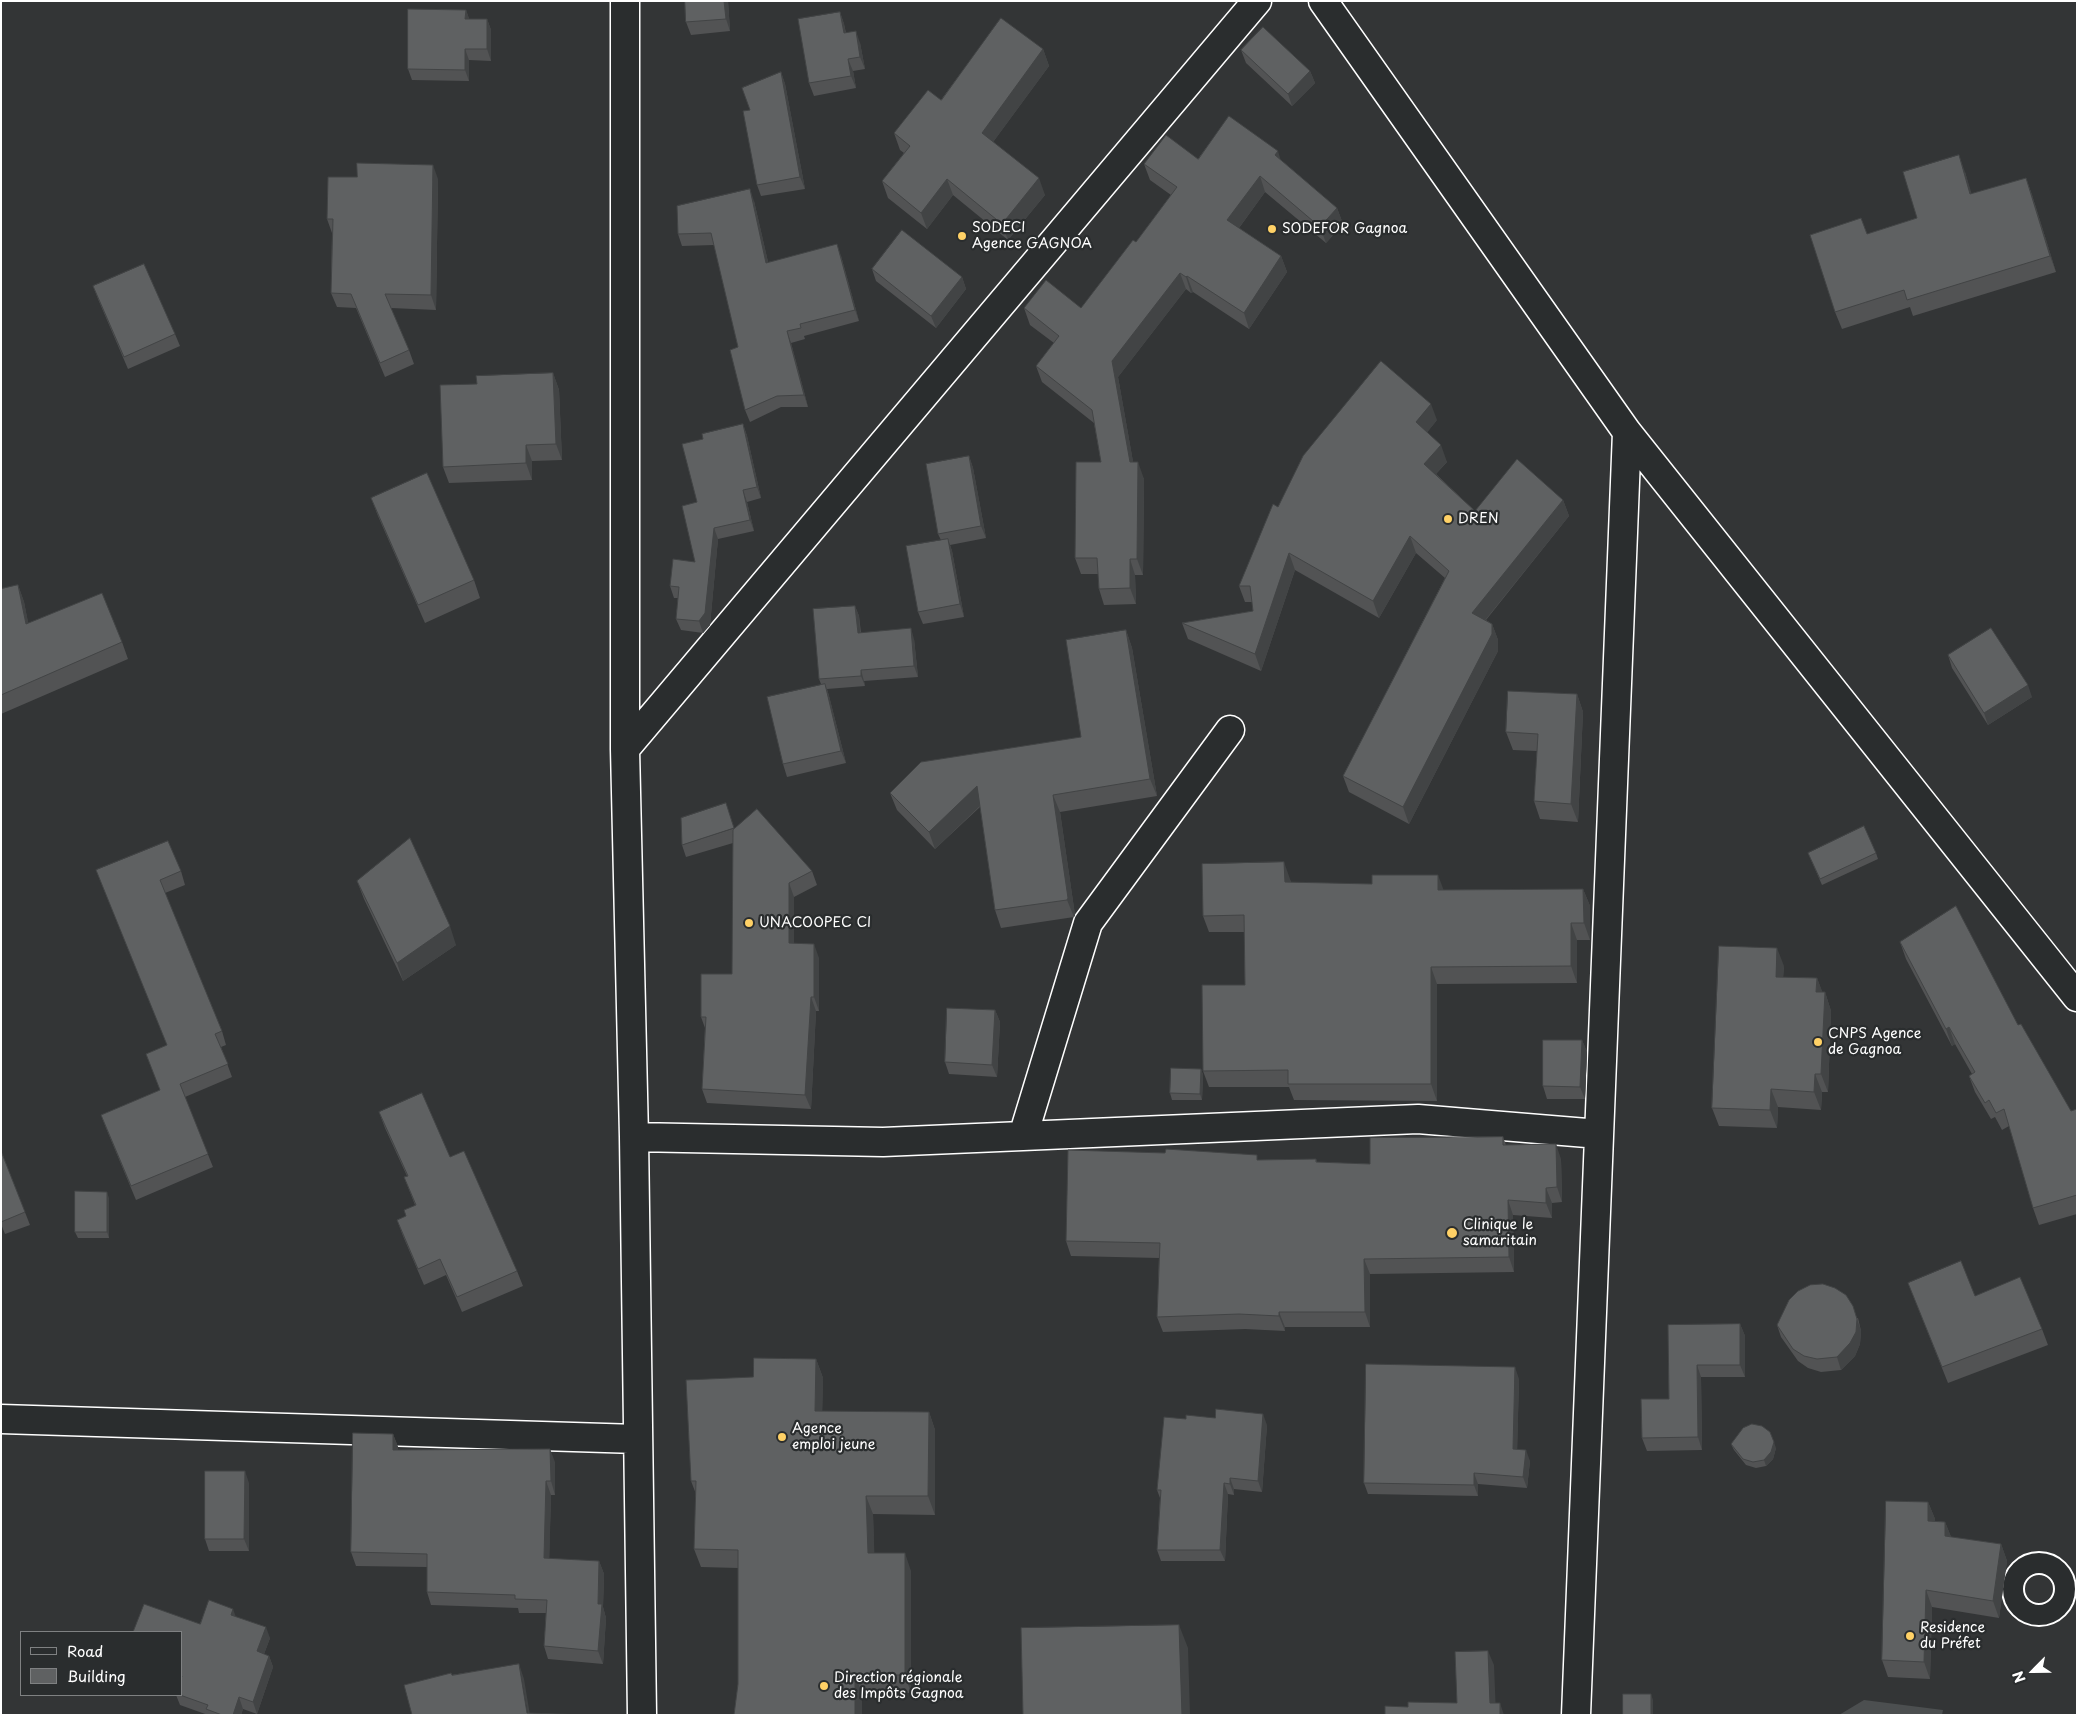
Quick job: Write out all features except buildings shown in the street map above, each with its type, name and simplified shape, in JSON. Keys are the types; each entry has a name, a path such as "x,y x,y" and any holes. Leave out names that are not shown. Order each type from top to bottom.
{"street":[{"path":"626,1 625,749 634,1137 642,1715"},
{"path":"625,749 1257,1"},
{"path":"1322,1 1628,432 2077,997"},
{"path":"1576,1715 1628,432"},
{"path":"1024,1136 1088,923 1230,730"},
{"path":"634,1137 883,1142 1418,1120 1599,1134"},
{"path":"1,1419 637,1439"}],"shaded area":[{"path":"1864,1700 1943,1710 1942,1715 1839,1715"}],"place":[{"name":"SODEFOR Gagnoa","path":"1272,229"},
{"name":"SODECI Agence GAGNOA","path":"962,236"},
{"name":"DREN","path":"1448,519"},
{"name":"UNACOOPEC CI","path":"749,923"},
{"name":"CNPS Agence de Gagnoa","path":"1818,1042"},
{"name":"Clinique le samaritain","path":"1452,1233"},
{"name":"Agence emploi jeune","path":"782,1437"},
{"name":"Residence du Préfet","path":"1910,1636"},
{"name":"Direction régionale des Impôts Gagnoa","path":"824,1686"}]}
